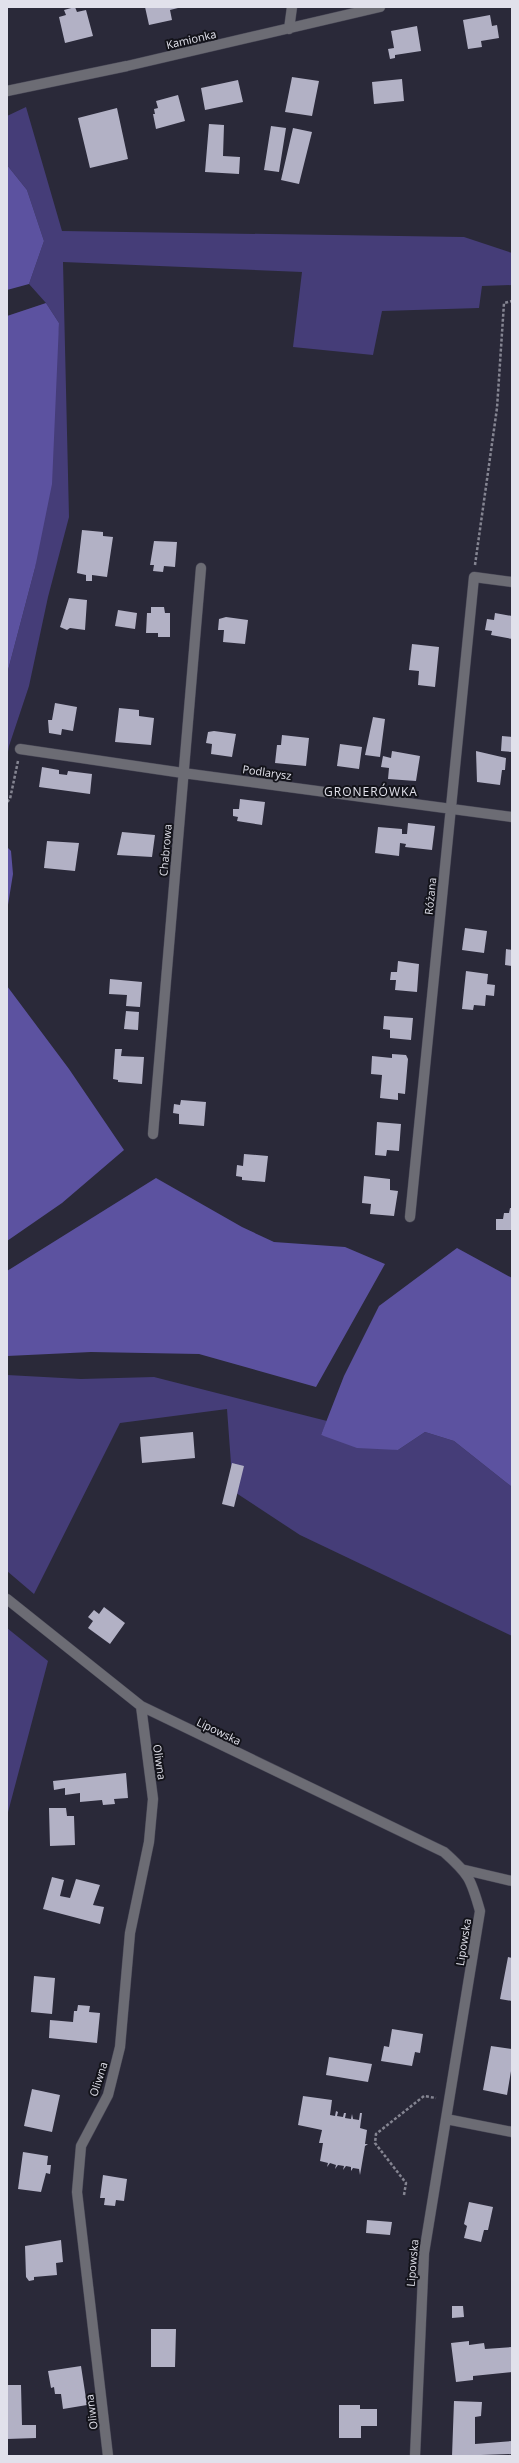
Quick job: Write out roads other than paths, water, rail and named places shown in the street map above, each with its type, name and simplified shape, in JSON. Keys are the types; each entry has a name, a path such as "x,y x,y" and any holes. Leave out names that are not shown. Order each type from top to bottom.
{"street":[{"path":"289,29 292,7"},
{"name":"Kamionka","path":"7,91 289,29 380,7"},
{"name":"Chabrowa","path":"153,1134 201,568"},
{"name":"Różana","path":"410,1217 474,577 512,582"},
{"name":"Podlarysz","path":"20,749 183,773 512,817"},
{"name":"Lipowska","path":"7,1599 141,1706 444,1852 465,1870 474,1889 480,1911 424,2253 415,2456"},
{"name":"Oliwna","path":"108,2456 77,2192 81,2146 108,2095 120,2047 130,1933 150,1842 153,1799 141,1706"},
{"path":"465,1870 512,1881"},
{"path":"446,2119 512,2132"}],"district":[{"name":"GRONERÓWKA","path":"371,791"}]}
